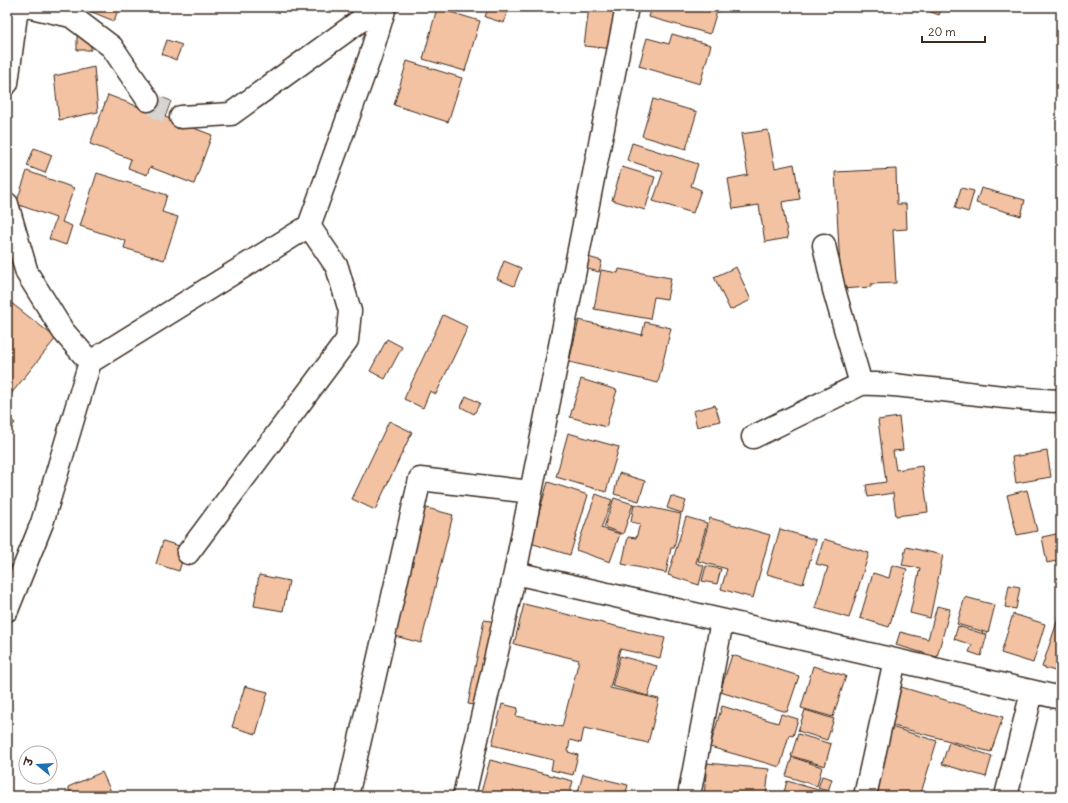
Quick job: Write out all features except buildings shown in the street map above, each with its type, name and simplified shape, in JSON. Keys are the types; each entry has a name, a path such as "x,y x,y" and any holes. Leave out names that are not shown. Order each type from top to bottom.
{"street":[{"path":"7,83 17,7"},
{"path":"31,7 72,16 112,47 148,100"},
{"path":"181,117 231,114 378,7"},
{"path":"7,610 42,523 90,362 309,226 370,57 385,7"},
{"path":"464,796 515,573 627,7"},
{"path":"7,204 27,273 63,331 90,362"},
{"path":"188,553 347,340 350,311 337,267 309,226"},
{"path":"824,245 834,290 861,384"},
{"path":"754,437 861,384 878,383 978,393 1030,401 1061,401"},
{"path":"347,796 420,479 531,492"},
{"path":"515,573 1061,698"},
{"path":"689,796 722,620"},
{"path":"865,796 895,660"},
{"path":"1006,796 1032,692"}],"tunnel":[{"path":"148,100 160,109 181,117"}]}
